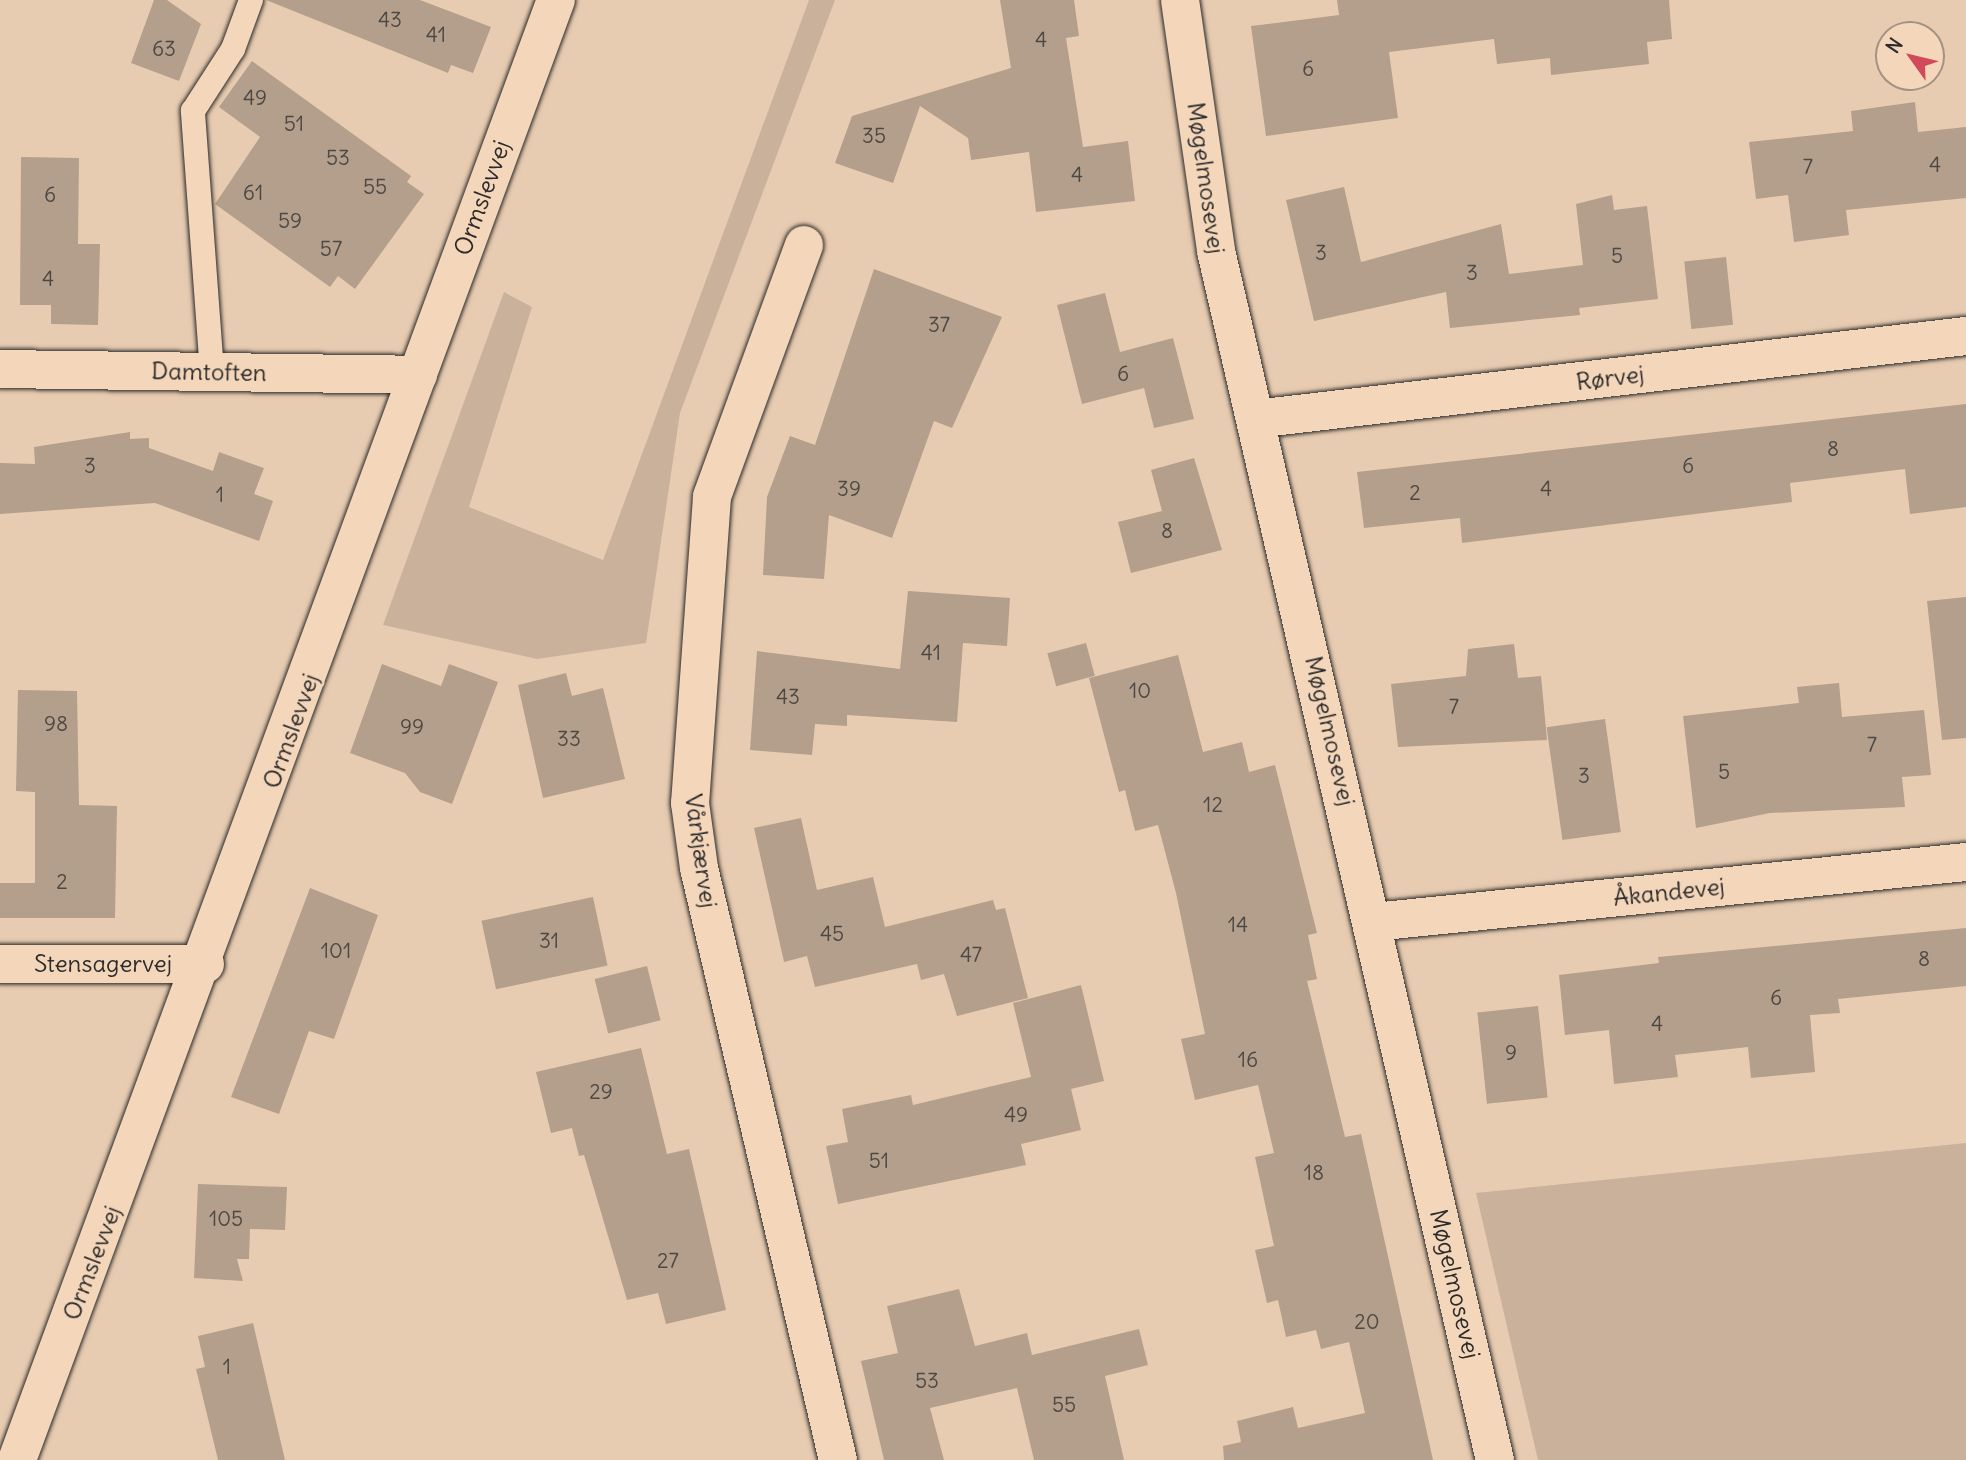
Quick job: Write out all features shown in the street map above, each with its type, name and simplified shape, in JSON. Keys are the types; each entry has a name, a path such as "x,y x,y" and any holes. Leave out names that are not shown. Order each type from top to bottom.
{"street":[{"name":"Ormslevvej","path":"17,1460 205,964 556,0"},
{"name":"Møgelmosevej","path":"1180,0 1216,251 1495,1460"},
{"name":"Vårkjærvej","path":"804,245 712,497 690,803 699,868 838,1460"},
{"name":"Rørvej","path":"1255,419 1966,336"},
{"name":"Damtoften","path":"0,369 418,375"},
{"name":"Åkandevej","path":"1373,922 1966,862"},
{"name":"Stensagervej","path":"0,964 205,964"}],"lane":[{"path":"212,372 193,111 233,49 251,0"}],"shaded area":[{"path":"809,0 835,0 680,413 646,643 537,659 383,625 504,292 532,307 469,507 603,560"},
{"path":"1966,1143 1966,1460 1538,1460 1476,1193"}],"building":[{"path":"154,0 167,0 201,24 179,81 131,63"},
{"path":"266,0 420,0 491,27 473,73 451,65 448,73"},
{"path":"1000,0 1074,0 1079,36 1066,38 1083,147 1128,141 1135,201 1036,212 1029,152 971,160 968,138 920,106 893,183 835,163 852,116 1011,68"},
{"path":"1337,0 1669,0 1672,39 1647,42 1649,64 1551,75 1550,58 1497,64 1494,39 1389,52 1398,118 1266,136 1251,26 1339,15"},
{"path":"252,61 411,176 407,182 424,194 355,289 338,276 330,287 215,204 260,137 219,107"},
{"path":"1915,102 1918,132 1966,127 1966,198 1846,210 1849,235 1794,242 1788,195 1756,199 1749,142 1853,131 1851,111"},
{"path":"21,157 79,158 78,244 100,244 98,325 51,324 51,305 20,305"},
{"path":"1344,187 1361,262 1501,224 1509,274 1583,265 1576,204 1612,195 1614,210 1647,206 1658,299 1579,308 1580,315 1450,328 1446,292 1314,321 1286,200"},
{"path":"1726,257 1733,325 1691,329 1684,261"},
{"path":"874,269 1002,317 952,428 934,421 892,538 829,515 824,579 763,575 767,497 790,436 815,445"},
{"path":"1105,293 1120,352 1173,338 1194,419 1154,428 1144,388 1082,404 1057,305"},
{"path":"1966,404 1966,507 1910,514 1905,469 1790,483 1792,502 1462,543 1460,518 1364,528 1357,472"},
{"path":"130,432 130,439 149,438 149,448 213,471 219,452 264,468 254,494 273,501 259,541 155,503 0,514 0,463 35,464 34,447"},
{"path":"1194,458 1222,550 1131,573 1118,522 1162,511 1151,470"},
{"path":"908,591 1010,598 1007,646 963,643 957,722 847,715 847,726 815,724 812,755 750,750 757,651 900,669"},
{"path":"1966,597 1966,738 1942,740 1927,601"},
{"path":"1086,643 1095,676 1056,686 1047,653"},
{"path":"1514,644 1518,678 1541,676 1547,740 1398,747 1391,684 1466,676 1468,649"},
{"path":"1178,655 1203,752 1242,742 1249,772 1275,765 1317,933 1308,935 1317,979 1307,981 1345,1137 1361,1134 1433,1460 1224,1460 1223,1446 1241,1442 1237,1421 1293,1407 1298,1428 1365,1413 1349,1342 1321,1349 1316,1330 1286,1337 1278,1300 1267,1303 1255,1250 1274,1246 1255,1157 1274,1153 1258,1085 1195,1100 1181,1039 1205,1034 1176,893 1158,825 1135,831 1125,790 1119,792 1089,678"},
{"path":"382,664 441,686 449,664 498,682 452,804 420,792 405,773 350,753"},
{"path":"566,673 572,696 603,688 625,779 543,798 518,685"},
{"path":"1839,683 1842,717 1924,710 1931,775 1902,777 1905,807 1770,813 1696,828 1683,716 1799,703 1797,687"},
{"path":"18,690 77,691 79,805 117,806 115,918 0,918 0,883 35,883 35,792 16,791"},
{"path":"1605,719 1621,832 1562,840 1547,727"},
{"path":"801,818 817,890 873,877 885,927 993,900 996,910 1005,908 1028,998 957,1016 944,974 921,980 917,964 815,987 807,956 784,962 754,828"},
{"path":"310,888 378,915 334,1039 309,1031 279,1114 231,1097"},
{"path":"593,897 608,965 496,989 481,921"},
{"path":"1966,928 1966,986 1838,999 1840,1013 1810,1015 1815,1072 1751,1078 1748,1047 1675,1055 1678,1077 1614,1084 1609,1030 1565,1035 1559,975 1659,963 1658,957"},
{"path":"647,966 661,1020 608,1033 595,979"},
{"path":"1081,985 1104,1081 1071,1089 1081,1130 1021,1144 1026,1165 838,1204 826,1146 848,1142 842,1109 911,1095 913,1105 1031,1077 1013,1003"},
{"path":"1538,1006 1548,1097 1487,1104 1477,1012"},
{"path":"641,1048 667,1154 689,1149 726,1310 666,1324 658,1293 627,1300 584,1155 579,1156 572,1128 551,1133 536,1072"},
{"path":"198,1184 287,1187 285,1230 250,1229 249,1259 237,1259 243,1281 194,1278"},
{"path":"959,1289 975,1346 1027,1333 1032,1355 1139,1329 1148,1365 1105,1376 1124,1460 1034,1460 1017,1388 930,1408 944,1460 884,1460 861,1361 898,1353 887,1306"},
{"path":"253,1323 285,1460 218,1460 196,1369 205,1367 198,1336"}]}
